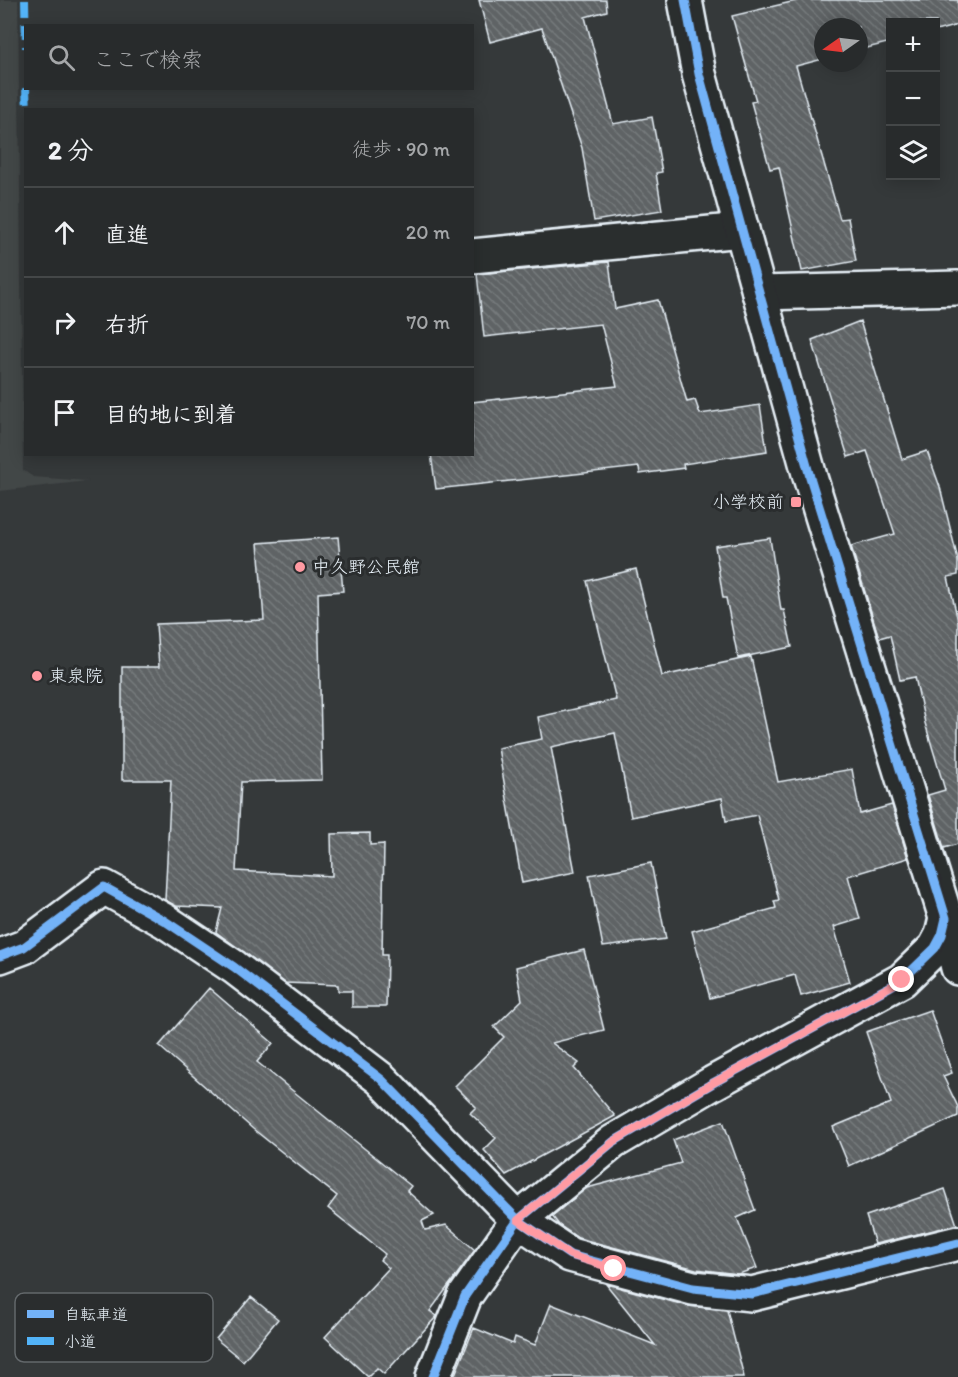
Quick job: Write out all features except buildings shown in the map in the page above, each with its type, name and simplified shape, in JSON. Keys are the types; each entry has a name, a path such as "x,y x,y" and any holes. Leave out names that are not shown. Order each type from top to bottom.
{"street":[{"path":"685,0 699,74 810,477 946,918 958,968"},
{"path":"474,256 742,230"},
{"path":"759,293 958,288"},
{"path":"0,956 24,946 104,887 165,921 234,967 381,1079 518,1220 570,1255 693,1288 752,1294 958,1243"},
{"path":"433,1377 465,1296 518,1220 613,1142 713,1083 902,980 935,948 942,935 946,918"}],"shaded area":[{"path":"0,0 18,0 23,470 33,477 88,481 0,491"}],"marked path":[{"path":"25,0 26,24"},
{"path":"26,90 27,108"}],"cycle path":[{"path":"433,1377 465,1296 518,1220 613,1142 713,1083 902,980 935,948 942,935 946,918 810,477 699,74 685,0"},
{"path":"0,956 24,947 104,887 165,921 234,967 381,1079 518,1220 570,1255 693,1288 752,1294 958,1243"}],"place":[{"name":"小学校前","path":"796,502"},
{"name":"中久野公民館","path":"300,567"},
{"name":"東泉院","path":"37,676"}],"route":[{"path":"614,1269 570,1255 518,1220 571,1174 613,1142 713,1083 902,980"}]}
